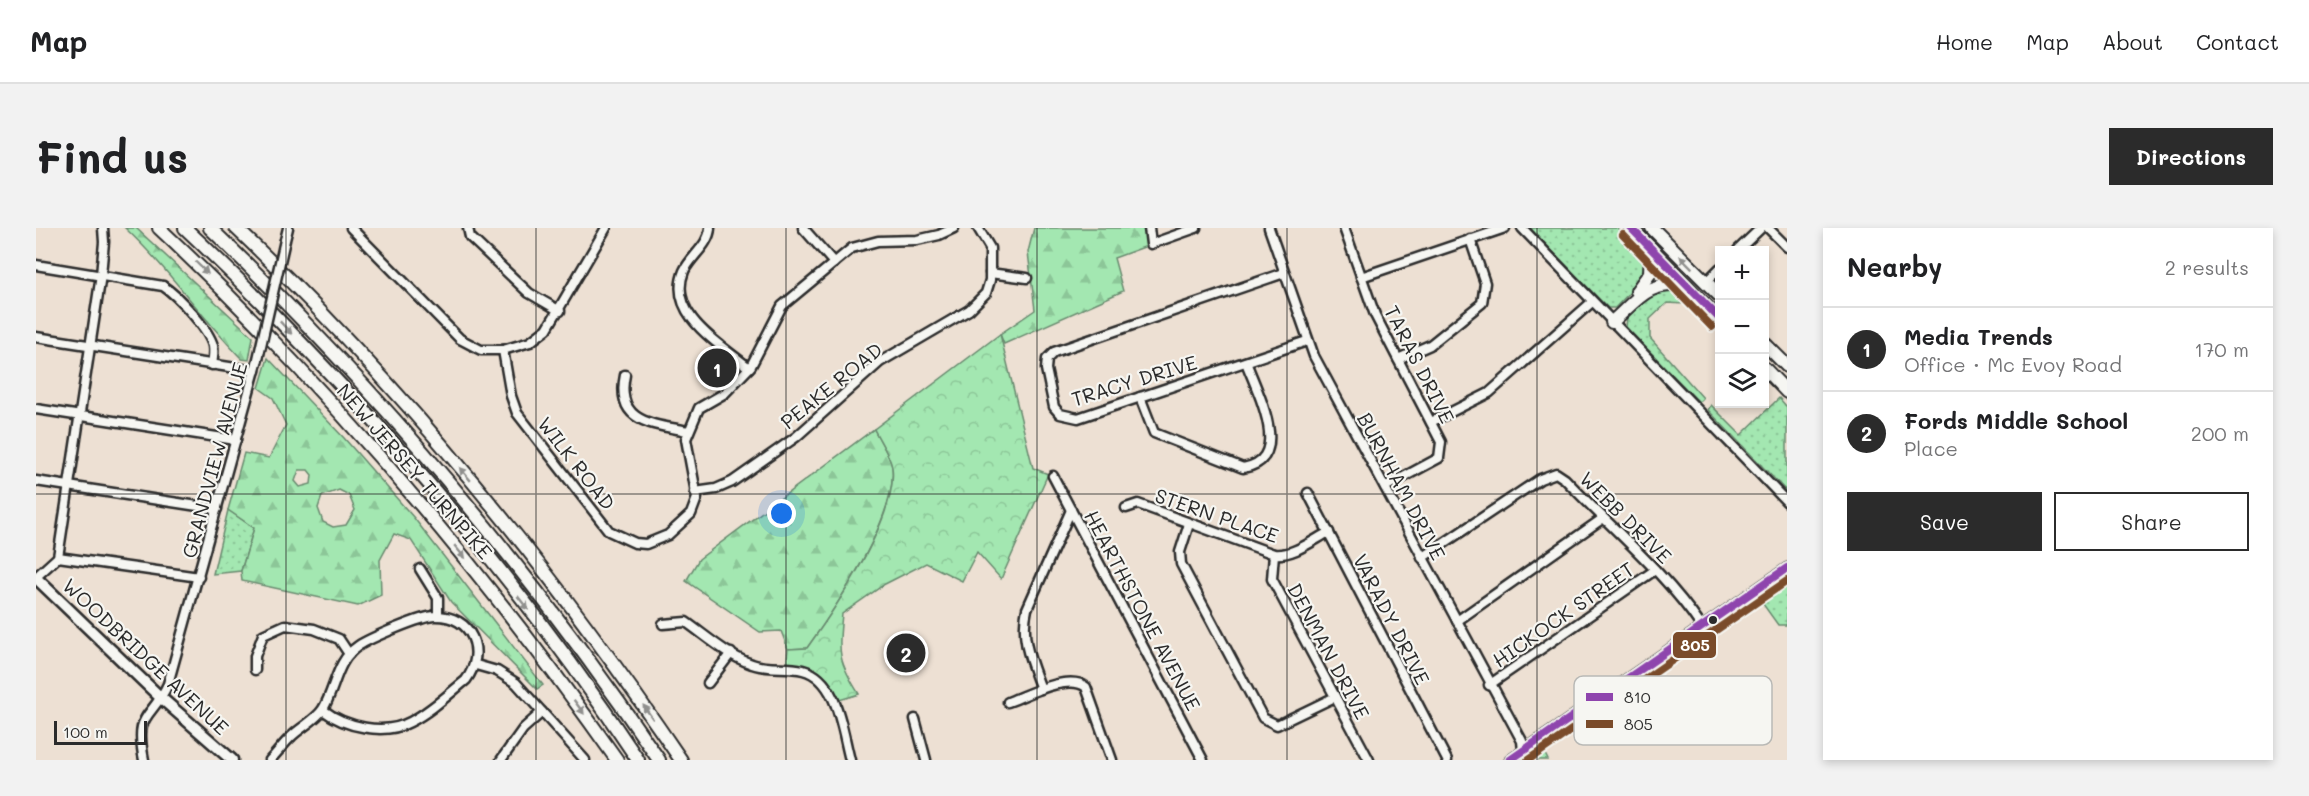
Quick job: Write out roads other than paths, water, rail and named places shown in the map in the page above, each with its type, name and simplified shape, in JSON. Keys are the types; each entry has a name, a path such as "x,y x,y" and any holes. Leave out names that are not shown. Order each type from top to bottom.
{"highway":[{"name":"NEW JERSEY TURNPIKE","path":"159,228 267,334 395,474 503,605 617,760"},
{"name":"NEW JERSEY TURNPIKE","path":"185,228 310,353 431,489 531,613 638,760"},
{"name":"NEW JERSEY TURNPIKE","path":"210,228 353,374 461,498 565,629 660,760"},
{"name":"NEW JERSEY TURNPIKE","path":"237,228 343,337 474,486 561,594 681,760"},
{"path":"1631,228 1715,316"},
{"path":"1652,228 1715,292"},
{"path":"1610,321 1645,284 1650,273 1651,248"},
{"path":"1610,321 1650,288 1669,283 1687,286"},
{"path":"1769,348 1787,366"},
{"path":"1769,373 1787,392"}],"main road":[{"name":"WOODBRIDGE AVENUE","path":"36,578 160,697 231,760"}],"street":[{"path":"36,578 58,557 101,275 103,228"},
{"name":"GRANDVIEW AVENUE","path":"144,760 140,739 142,726 146,714 168,684 255,371 288,228"},
{"path":"351,228 460,339 481,350 503,350 530,342 547,329 560,311 606,228"},
{"path":"468,228 470,237 529,293 560,311"},
{"path":"710,228 702,247 684,272 683,301 694,323 749,368"},
{"path":"803,228 834,263"},
{"path":"696,492 686,439 688,431 699,408 725,393 749,368 782,306 852,248 878,242 917,240 954,228"},
{"name":"PEAKE ROAD","path":"696,492 716,489 732,482 796,437 880,362 969,310 986,293 990,273 990,248 978,228"},
{"path":"1149,228 1151,244 1196,228"},
{"name":"BURNHAM DRIVE","path":"1269,228 1307,341 1489,685 1522,741 1523,751"},
{"name":"TARAS DRIVE","path":"1344,228 1375,315 1441,442 1439,458 1384,487"},
{"path":"1361,277 1505,228"},
{"path":"1522,228 1787,502"},
{"path":"1742,246 1761,228"},
{"path":"1768,228 1787,247"},
{"path":"1398,359 1430,345 1482,303 1485,283 1470,239"},
{"path":"36,265 157,284 169,290 207,332 213,346 212,365"},
{"path":"1706,282 1715,272"},
{"path":"990,273 1027,278"},
{"name":"TRACY DRIVE","path":"1284,273 1062,347 1047,359 1048,381 1054,406 1060,414 1069,418 1078,418 1307,341"},
{"path":"1431,422 1489,393 1592,302"},
{"path":"36,337 255,371"},
{"name":"WILK ROAD","path":"503,350 511,396 517,413 609,531 635,543 646,544 668,535 691,514 696,502 696,492"},
{"path":"1140,397 1149,425 1162,437 1243,468 1254,466 1264,459 1271,433 1246,362"},
{"path":"625,375 622,390 625,405 634,415 646,423 688,431"},
{"path":"36,409 236,440"},
{"name":"WEBB DRIVE","path":"1422,558 1540,478 1556,474 1565,479 1602,519 1656,570 1683,599 1701,626"},
{"name":"HEARTHSTONE AVENUE","path":"1053,476 1203,760"},
{"path":"36,482 217,509"},
{"name":"VARADY DRIVE","path":"1308,494 1447,760"},
{"name":"STERN PLACE","path":"1126,507 1138,504 1189,524 1282,555 1329,532"},
{"path":"1041,689 1024,643 1024,624 1027,609 1071,510"},
{"path":"1457,621 1602,519"},
{"path":"1189,524 1180,552 1181,564 1263,718 1277,725 1335,697"},
{"name":"DENMAN DRIVE","path":"1274,554 1272,579 1369,760"},
{"path":"58,557 199,578"},
{"path":"1630,676 1787,568"},
{"path":"420,569 438,598 438,615"},
{"name":"HICKOCK STREET","path":"1489,685 1656,570"},
{"path":"270,760 292,736 322,710 341,664 357,646 438,615 453,619 471,633 477,649 476,665 466,681 411,722 391,728 349,725 334,719 322,710"},
{"path":"663,624 686,622 731,653 753,664 803,670 817,677 833,698 850,760"},
{"path":"255,670 255,656 263,635 285,625 326,632 339,639 350,654"},
{"path":"708,683 731,653"},
{"path":"476,665 507,676 585,760"},
{"path":"1008,702 1073,680 1086,687 1112,760"},
{"path":"501,760 523,729 542,712"},
{"path":"1510,760 1574,715"},
{"path":"915,719 926,760"}],"place":[{"name":"Media Trends","path":"717,368"},
{"name":"Fords Middle School","path":"906,653"}]}
